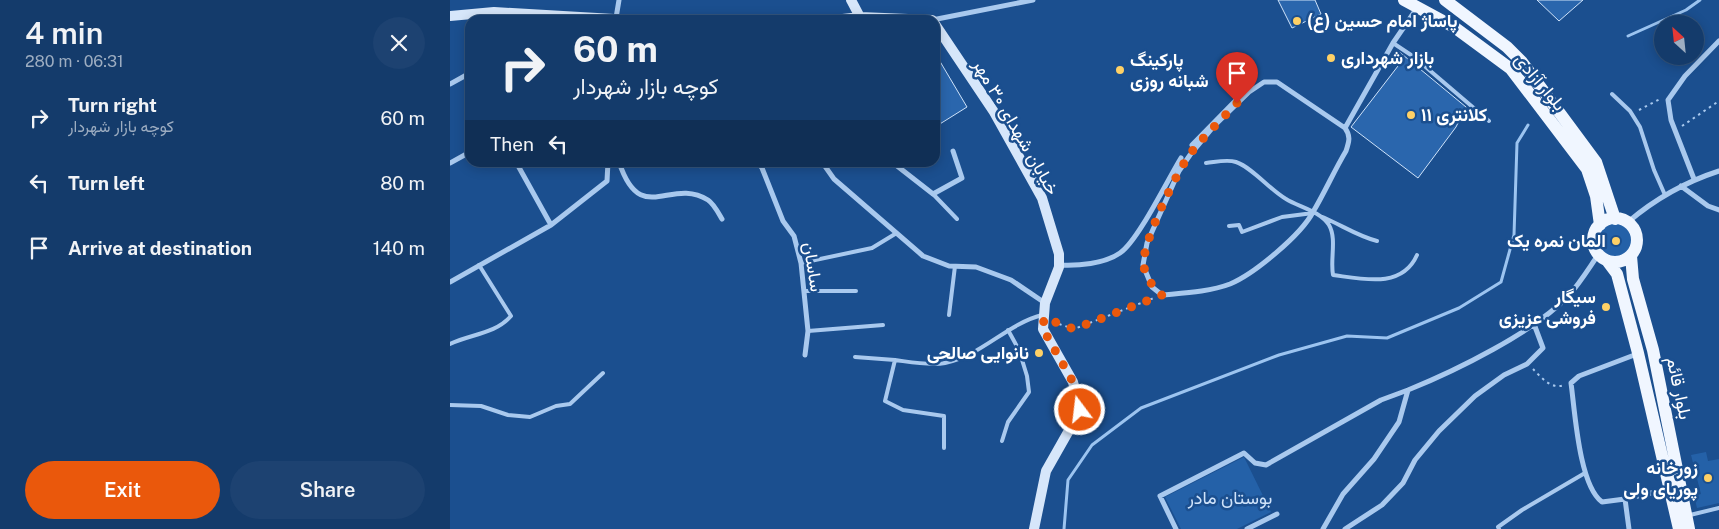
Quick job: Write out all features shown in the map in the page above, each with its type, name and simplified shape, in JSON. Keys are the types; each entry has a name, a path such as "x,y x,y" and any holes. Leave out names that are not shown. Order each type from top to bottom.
{"main road":[{"path":"851,0 859,15"},
{"name":"بلوار آزادی","path":"1404,0 1420,4 1517,66"},
{"name":"بلوار آزادی","path":"1445,0 1508,47 1517,66 1591,166 1622,220"},
{"path":"450,16 465,15"},
{"path":"450,24 465,16"},
{"name":"خیابان شهدای ۳۰ مهر","path":"940,31 994,112 1042,198 1059,254 1059,265 1045,303 1043,329 1073,382 1080,410 1046,471 1034,529"},
{"name":"بلوار آزادی","path":"1591,166 1600,225"},
{"path":"1622,220 1632,227 1637,238 1635,251 1631,256 1620,262 1603,258 1593,243 1594,236 1600,225 1622,220"},
{"name":"بلوار قائم","path":"1631,256 1633,279 1653,350 1688,515 1689,529"},
{"name":"بلوار قائم","path":"1603,258 1616,274 1638,353 1678,529"}],"street":[{"path":"616,15 619,0"},
{"path":"940,18 1033,0"},
{"path":"1345,128 1393,43 1420,4"},
{"path":"1694,179 1671,120 1668,100 1685,76 1719,41"},
{"path":"450,84 465,76"},
{"path":"1192,145 1212,123 1255,83 1277,82 1345,128 1349,133 1346,151 1314,213 1296,236 1262,263 1230,283 1191,293 1162,295 1152,287 1143,265 1147,243 1179,171 1214,126 1249,92 1262,83"},
{"path":"898,167 933,194 962,178 953,151"},
{"path":"450,164 465,155"},
{"path":"1059,265 1096,262 1120,253 1146,219 1181,158"},
{"path":"519,167 551,225"},
{"path":"450,282 551,225 607,180 609,167"},
{"path":"620,167 624,179 633,192 645,198 692,195 709,200 722,219"},
{"name":"ساسان","path":"761,167 783,221 794,236 801,263 808,331 805,355"},
{"path":"826,167 834,179 895,234 924,256 955,266 976,267 1010,280 1045,303"},
{"path":"1622,220 1694,179 1719,171"},
{"path":"1681,186 1708,206 1719,210"},
{"path":"1176,529 1160,496 1244,453 1255,463 1266,464 1381,400 1434,379 1513,338 1569,296 1603,258"},
{"path":"1345,529 1382,505 1393,494 1403,483 1415,460 1438,431 1475,396 1504,375 1527,364 1543,348 1534,324"},
{"path":"1638,353 1579,376 1571,383 1585,473 1593,496 1602,502 1625,499 1670,488"},
{"path":"1323,529 1343,494 1374,459 1399,422 1408,390"},
{"path":"1625,499 1629,529"},
{"path":"1247,529 1276,514"}],"lane":[{"path":"1393,43 1429,69 1489,121"},
{"path":"1612,94 1632,114 1640,127 1654,170 1666,194"},
{"path":"1206,164 1224,160 1237,162 1285,199 1341,224 1361,237 1377,241"},
{"path":"933,194 957,220"},
{"path":"1229,226 1239,225 1242,232 1282,217 1314,213 1329,225 1333,248 1333,275 1387,280 1413,266 1418,255"},
{"path":"801,263 872,248 895,234"},
{"path":"450,344 466,337 482,335 504,324 511,316 479,266"},
{"path":"948,315 955,266"},
{"path":"804,291 856,291"},
{"path":"855,357 944,363 965,355 1024,319 1044,316"},
{"path":"808,331 883,325"},
{"path":"1002,440 1008,422 1029,392 1028,376 1019,350 1008,330"},
{"path":"895,360 886,401 903,410 944,416 944,448"},
{"path":"450,405 481,406 508,415 530,416 556,406 570,404 602,373"},
{"path":"1499,529 1498,527 1522,510 1585,473"},
{"path":"1688,515 1719,508"}],"path":[{"path":"1632,114 1658,99 1668,100"},
{"path":"1676,130 1719,101"},
{"path":"1044,316 1074,329 1162,295"},
{"path":"1527,364 1550,385 1559,387 1571,383"}],"green space":[{"path":"1615,223 1622,224 1628,228 1632,234 1632,248 1628,254 1622,258 1615,259 1608,258 1602,254 1598,248 1597,241 1598,234 1602,228 1608,224"},
{"name":"زورخانه پوریای ولی","path":"1706,452 1708,461 1719,459 1719,503 1697,508 1694,496 1701,494 1691,455"},
{"name":"بوستان مادر","path":"1244,457 1271,512 1237,529 1181,529 1165,497"}],"building":[{"name":"پاساژ امام حسین (ع)","path":"1278,0 1315,0 1321,14 1292,28"},
{"path":"1537,0 1583,0 1559,21"},
{"name":"کلانتری ۱۱","path":"1397,50 1466,107 1456,127 1418,178 1351,127 1398,66 1391,61"},
{"path":"940,61 967,107 940,124"}],"waterway":[{"path":"1628,36 1686,10 1700,0"},
{"path":"1064,529 1068,480 1092,445 1141,408 1279,355 1347,336 1387,338 1459,308 1501,282 1514,235 1517,143 1528,125"}],"place":[{"name":"پاساژ امام حسین (ع)","path":"1297,21"},
{"name":"بازار شهرداری","path":"1331,58"},
{"name":"پارکینگ شبانه روزی","path":"1120,70"},
{"name":"کلانتری ۱۱","path":"1411,115"},
{"name":"المان نمره یک","path":"1616,241"},
{"name":"سیگار فروشی عزیزی","path":"1606,307"},
{"name":"نانوایی صالحی","path":"1039,353"},
{"name":"زورخانه پوریای ولی","path":"1708,478"}],"route":[{"path":"1080,410 1073,382 1043,329 1044,318 1074,329 1162,295 1152,287 1143,265 1147,243 1179,171 1214,126 1237,103"}]}
